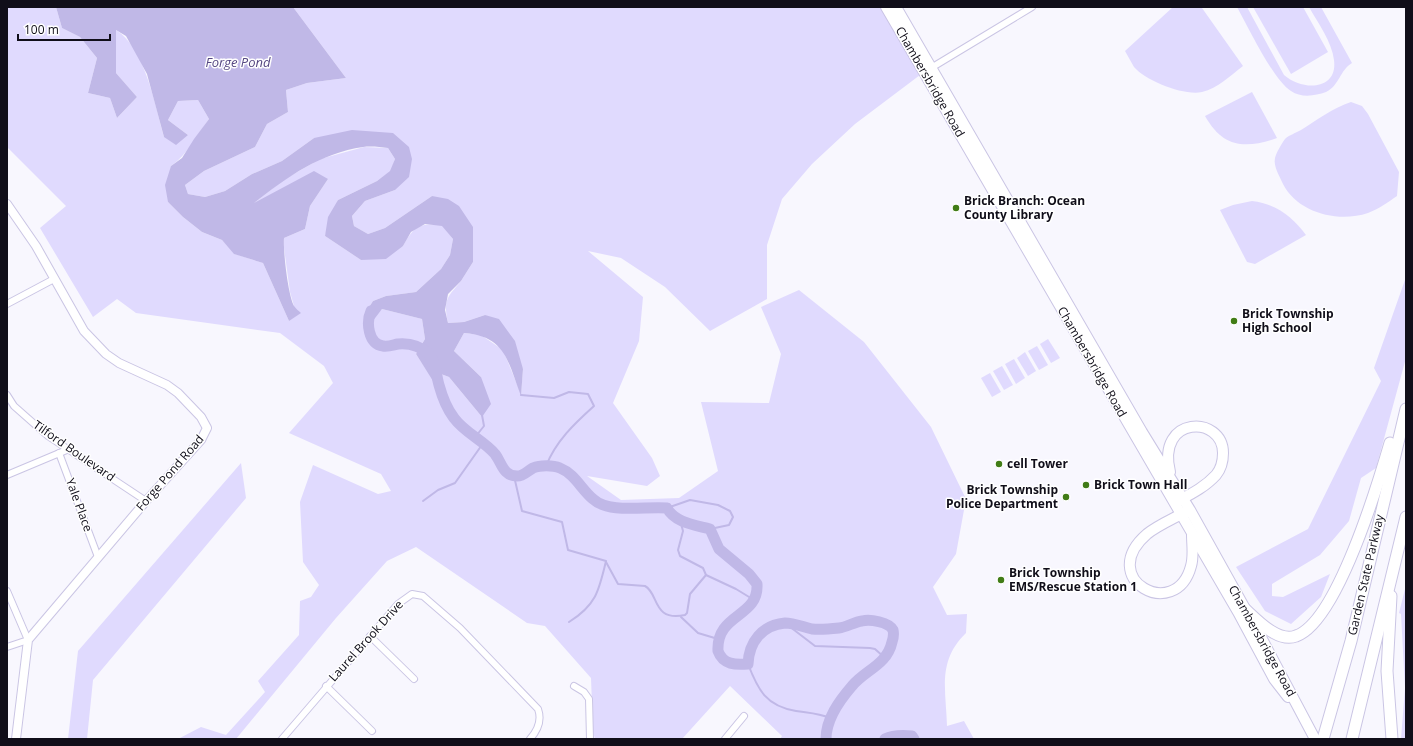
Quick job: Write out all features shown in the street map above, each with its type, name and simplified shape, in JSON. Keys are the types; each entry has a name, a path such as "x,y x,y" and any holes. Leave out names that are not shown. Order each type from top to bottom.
{"highway":[{"name":"Garden State Parkway","path":"1323,739 1351,641 1406,409"},
{"path":"1245,609 1269,629 1283,636 1296,637 1307,630 1317,620 1332,599 1365,522 1392,435 1402,423"},
{"name":"Garden State Parkway","path":"1352,739 1406,517"},
{"path":"1392,571 1387,671 1392,739"}],"main road":[{"name":"Chambersbridge Road","path":"886,7 1178,501 1245,609 1286,682 1301,715 1315,739"},
{"name":"Chambersbridge Road","path":"896,7 1174,484 1178,501"},
{"path":"1174,484 1167,454 1170,441 1184,428 1192,426 1206,428 1214,432 1218,437 1223,450 1221,468 1206,485 1178,501"},
{"name":"Chambersbridge Road","path":"1185,512 1192,535 1238,612 1274,679 1301,715"},
{"path":"1185,512 1147,534 1138,545 1131,558 1130,572 1136,583 1144,589 1153,592 1160,593 1175,589 1185,579 1191,565 1192,535"}],"street":[{"path":"931,68 1032,7"},
{"name":"Forge Pond Road","path":"7,204 36,246 84,331 95,343 119,362 167,385 178,393 205,422 207,428 202,440 146,501 28,640"},
{"path":"7,304 54,279"},
{"name":"Tilford Boulevard","path":"7,395 14,406 48,436 146,501"},
{"path":"7,475 69,449"},
{"name":"Yale Place","path":"60,453 98,557"},
{"path":"7,591 28,640 16,739"},
{"name":"Laurel Brook Drive","path":"284,739 326,686 370,636 406,597 412,594 423,596 460,628 538,709 540,717 537,731 530,739"},
{"path":"370,636 414,679"},
{"path":"7,647 28,640"},
{"path":"326,686 372,730"},
{"path":"574,686 584,692 589,699 590,739"},
{"path":"725,739 744,716"}],"shaded area":[{"path":"7,7 56,7 62,28 80,37 97,58 88,93 110,98 117,118 137,97 116,73 116,30 126,38 142,63 153,94 164,137 188,135 168,120 178,101 198,100 209,119 187,151 171,166 168,202 183,217 202,232 222,240 235,254 263,263 289,321 294,306 290,292 284,238 305,229 310,206 328,179 251,205 285,179 320,159 364,147 388,148 395,159 391,171 377,181 338,200 325,236 361,260 403,246 410,234 422,225 442,225 453,239 450,255 441,269 416,292 386,296 373,301 364,315 373,318 382,309 422,319 425,339 416,354 433,380 441,374 449,377 482,417 481,377 454,351 464,333 481,335 503,350 521,394 523,369 485,315 464,322 448,323 446,309 447,299 473,262 432,196 385,228 368,234 354,226 352,216 365,201 395,190 409,147 314,138 282,161 252,174 225,191 205,197 188,194 185,185 204,171 255,147 267,124 288,112 286,90 307,83 346,78 293,7 886,7 924,72 855,124 812,164 782,199 767,245 767,299 710,331 665,287 621,258 588,251 643,297 639,341 613,403 652,458 660,476 647,486 587,476 621,500 679,498 718,471 701,402 769,403 781,354 761,307 799,290 864,342 931,427 966,499 956,554 933,587 947,615 967,614 966,633 951,654 947,665 945,676 945,700 947,726 964,721 974,739 780,739 782,736 730,686 682,739 595,739 593,732 591,678 545,626 527,623 416,547 387,561 336,618 236,739 178,739 201,727 226,735 265,692 258,681 299,635 300,601 311,597 319,585 303,562 300,502 313,465 378,494 391,491 381,474 289,433 333,383 324,366 280,333 136,313 117,299 93,317 40,228 66,206 7,147"},
{"path":"1173,7 1202,8 1243,66 1213,88 1194,93 1176,90 1156,82 1134,67 1125,51"},
{"path":"1237,7 1247,7 1284,75 1291,80 1300,84 1317,85 1325,83 1330,78 1334,70 1334,60 1331,46 1309,7 1321,7 1352,63 1348,66 1334,86 1326,92 1308,96 1299,95 1284,85 1269,65"},
{"path":"1253,7 1303,7 1328,52 1291,74"},
{"path":"1252,92 1277,138 1255,144 1236,143 1227,140 1212,127 1205,116"},
{"path":"1351,102 1362,106 1368,114 1399,172 1397,196 1368,213 1344,217 1332,216 1309,209 1298,202 1290,194 1277,171 1275,158 1279,148 1291,135 1331,111"},
{"path":"1252,201 1269,205 1283,212 1301,228 1306,235 1255,264 1247,262 1220,210 1233,205"},
{"path":"1406,277 1406,358 1376,468 1361,478 1349,521 1320,555 1272,584 1272,596 1283,597 1330,574 1321,597 1291,624 1265,611 1236,567 1308,529 1381,381 1374,368"},
{"path":"1048,339 1060,358 1051,363 1040,344"},
{"path":"1037,346 1048,365 1039,370 1028,351"},
{"path":"1025,352 1036,371 1028,376 1017,358"},
{"path":"1014,359 1025,378 1016,384 1005,364"},
{"path":"1002,366 1013,385 1004,390 993,371"},
{"path":"990,373 1001,392 992,397 981,378"},
{"path":"241,463 246,498 93,680 87,739 68,739 78,651"},
{"path":"1406,585 1406,739 1401,739 1405,688 1401,614 1399,613"}],"water":[{"name":"Forge Pond","path":"56,7 293,7 346,78 307,83 286,90 288,112 267,124 255,147 204,171 185,185 188,194 205,197 225,191 252,174 282,161 314,138 352,130 393,133 409,147 412,159 409,177 395,190 365,201 352,216 354,226 368,234 385,228 432,196 448,199 459,206 473,227 473,262 461,281 448,294 445,310 448,323 464,322 485,315 499,319 515,341 523,369 521,396 513,372 503,353 497,345 489,339 478,335 464,333 454,351 481,377 491,404 482,417 449,377 441,374 433,381 416,354 425,339 422,319 382,309 369,326 364,315 373,301 386,296 416,292 441,269 450,255 453,239 442,226 425,224 411,232 403,246 386,259 361,260 325,236 328,217 338,200 377,181 390,171 395,159 388,148 363,147 348,150 319,160 292,175 254,203 314,171 328,179 310,206 305,229 284,238 285,262 290,293 294,306 301,313 289,321 263,263 234,254 222,240 202,232 183,217 168,202 165,185 171,166 182,158 209,119 198,100 178,101 168,120 188,135 176,145 164,137 147,74 126,36 116,30 116,73 137,97 117,118 110,98 88,93 97,58 80,37 62,28"}],"waterway":[{"path":"371,311 369,316 369,326 371,337 374,341 385,346 406,344 418,347 429,354 434,365 443,398 451,414 463,428 495,454 503,468 509,474 519,476 539,466 554,466 570,474 589,495 600,504 618,508 667,508 680,520 692,525 710,529 719,549 749,574 757,584 756,595 751,603 730,622 724,629 719,639 718,651 720,656 727,662 735,664 748,664 751,649 758,636 763,631 777,624 788,623 812,629 825,629 842,627 865,620 870,620 884,623 891,627 893,630 893,635 889,650 881,662 857,680 842,698 828,724 826,739"},
{"path":"521,395 554,398 569,392 588,394 594,406 560,441 546,466"},
{"path":"476,436 484,426 482,415"},
{"path":"423,501 438,490 455,483 484,442"},
{"path":"514,476 522,511 562,522 568,550 606,561 601,581 591,603 585,610 569,622"},
{"path":"667,508 690,500 718,505 730,511 733,517 729,525 710,529"},
{"path":"680,520 683,531 678,550 680,556 703,568 706,575 736,589 754,600"},
{"path":"606,562 618,584 645,586 653,594 662,611 674,616 685,615 687,613 690,594 706,575"},
{"path":"681,617 698,633 718,639"},
{"path":"785,623 815,646 870,648 875,649 885,658"},
{"path":"748,664 760,689 770,701 786,709 817,714 830,718"},
{"path":"885,739 902,735 912,736 914,739"}],"place":[{"name":"Brick Branch: Ocean County Library","path":"956,208"},
{"name":"Brick Township High School","path":"1234,321"},
{"name":"cell Tower","path":"999,464"},
{"name":"Brick Town Hall","path":"1086,485"},
{"name":"Brick Township Police Department","path":"1066,497"},
{"name":"Brick Township EMS/Rescue Station 1","path":"1001,580"}]}
